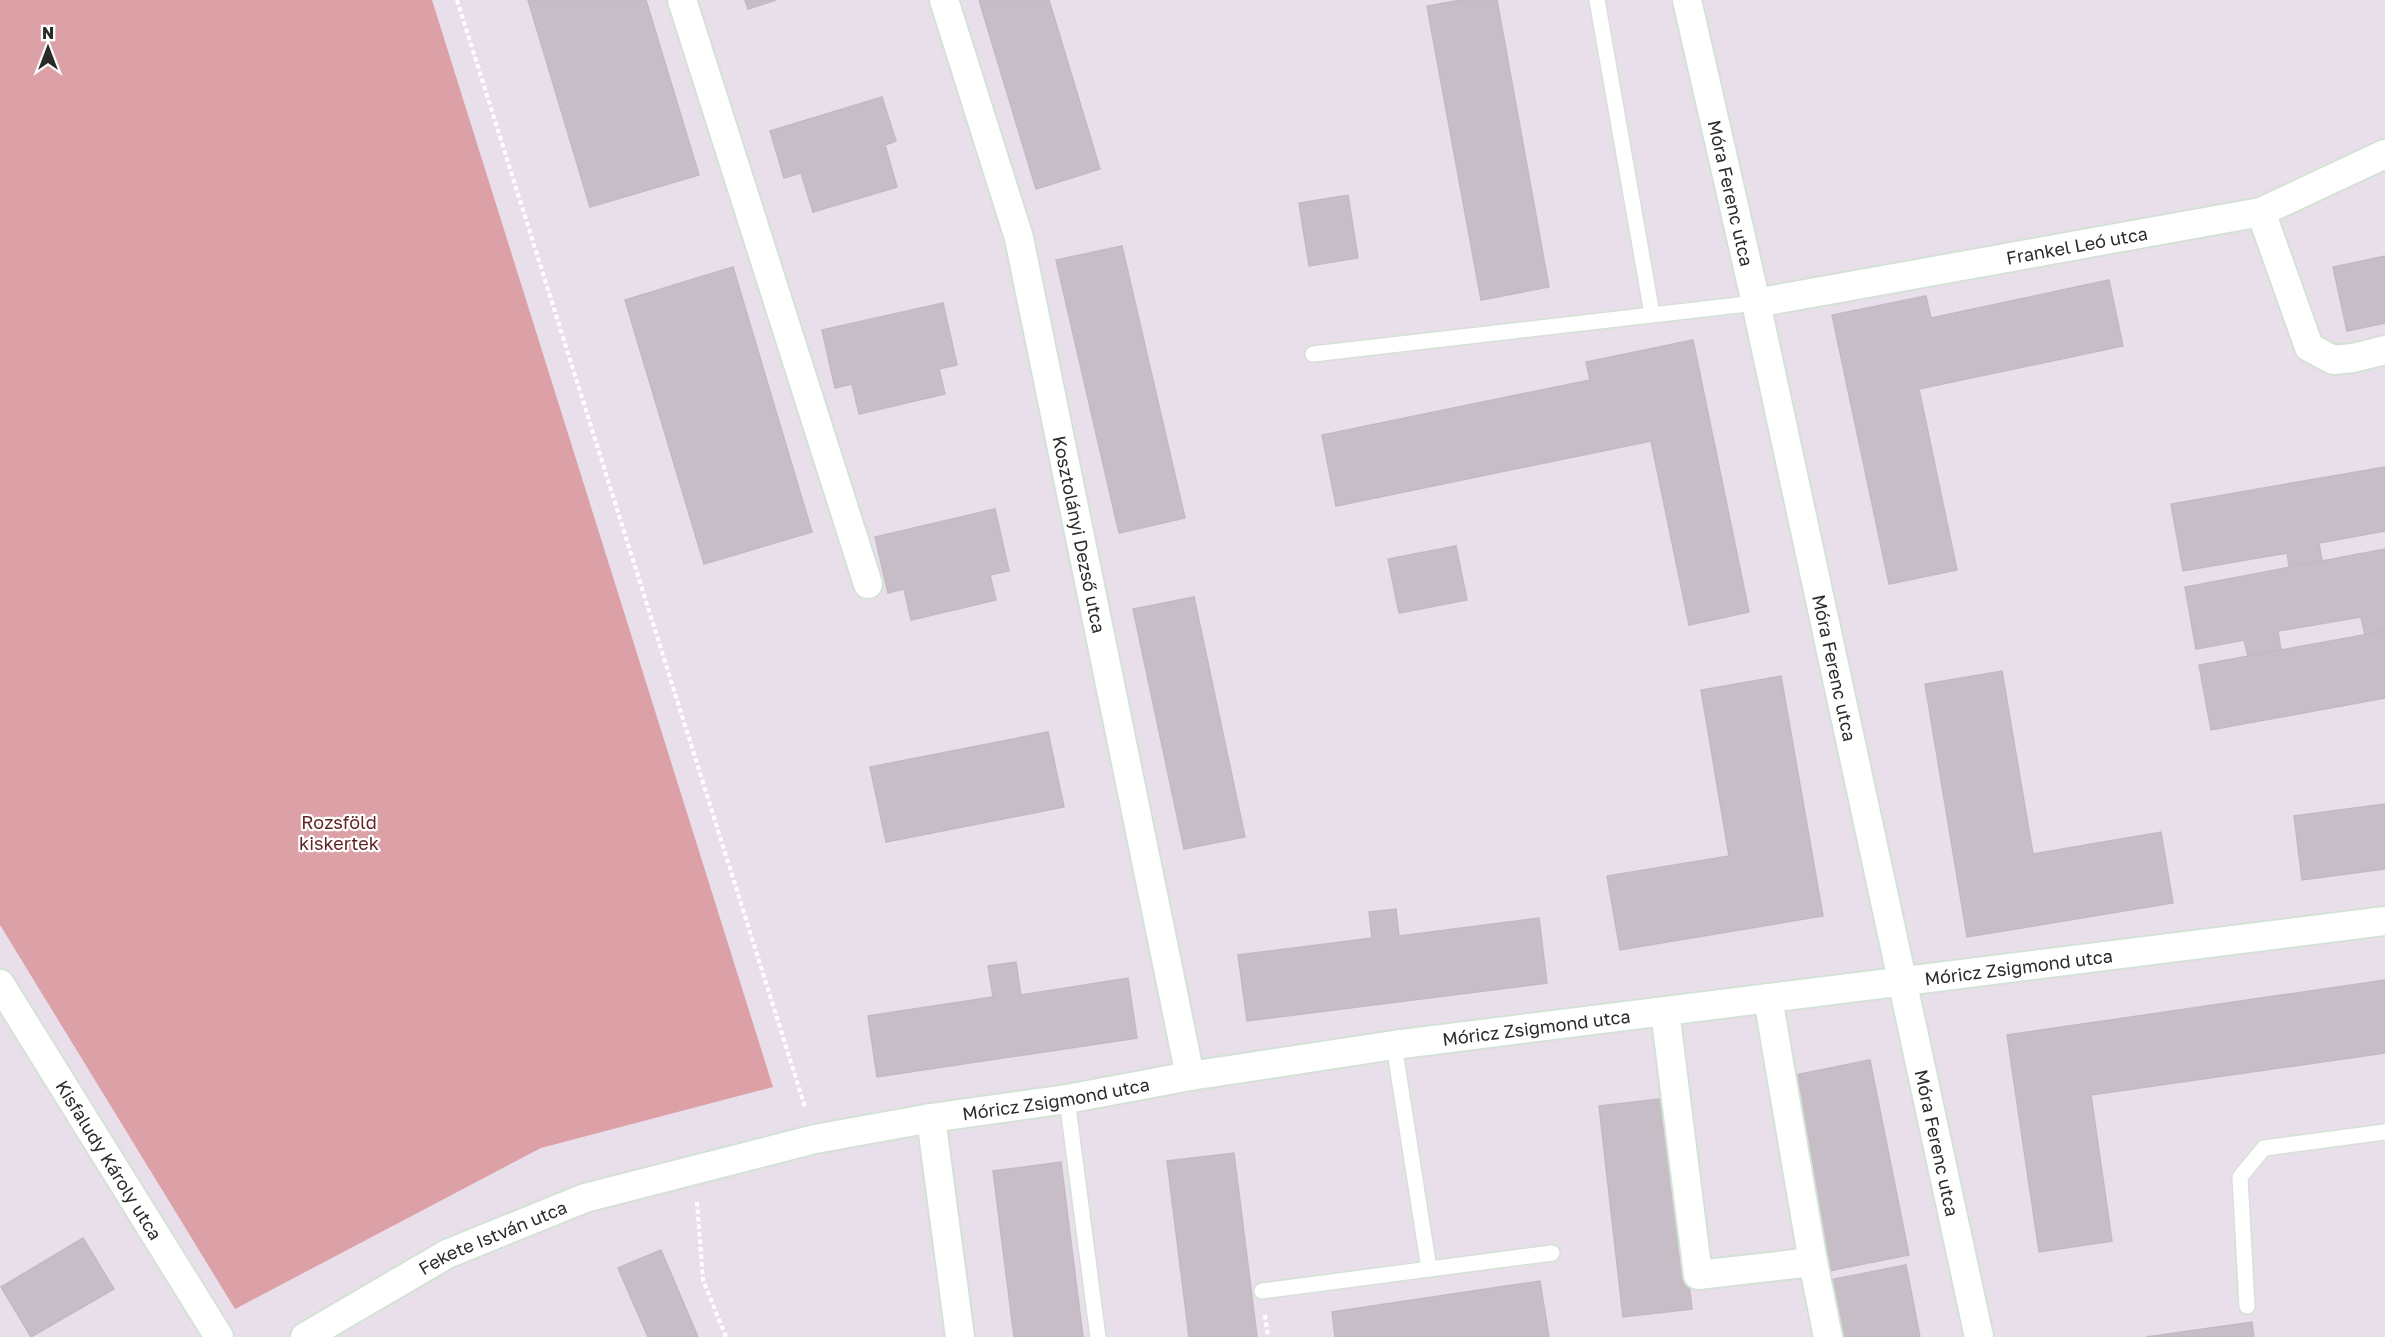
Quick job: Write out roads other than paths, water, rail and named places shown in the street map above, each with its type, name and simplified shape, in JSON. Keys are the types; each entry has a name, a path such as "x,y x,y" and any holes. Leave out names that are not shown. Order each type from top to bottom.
{"street":[{"path":"682,0 868,584"},
{"name":"Kosztolányi Dezső utca","path":"944,0 1019,237 1190,1076"},
{"name":"Móra Ferenc utca","path":"1687,0 1756,303 1979,1337"},
{"name":"Frankel Leó utca","path":"1756,303 2261,212 2385,154"},
{"path":"2261,212 2309,347 2332,360 2353,358 2385,350"},
{"name":"Móricz Zsigmond utca","path":"695,1168 815,1139 931,1118 1067,1099 1190,1076 1394,1045 2385,921"},
{"name":"Kisfaludy Károly utca","path":"0,984 219,1337"},
{"path":"1768,998 1828,1337"},
{"path":"1665,1011 1698,1275 1813,1262"},
{"path":"931,1118 960,1337"},
{"name":"Fekete István utca","path":"305,1337 447,1254 585,1198 695,1168"}],"lane":[{"path":"1597,0 1652,314"},
{"path":"1313,354 1756,303"},
{"path":"1394,1045 1429,1269"},
{"path":"1067,1099 1098,1337"},
{"path":"2247,1306 2240,1177 2264,1148 2385,1132"},
{"path":"1262,1291 1552,1253"}],"park label":[{"name":"Rozsföld kiskertek","path":"339,832"}]}
